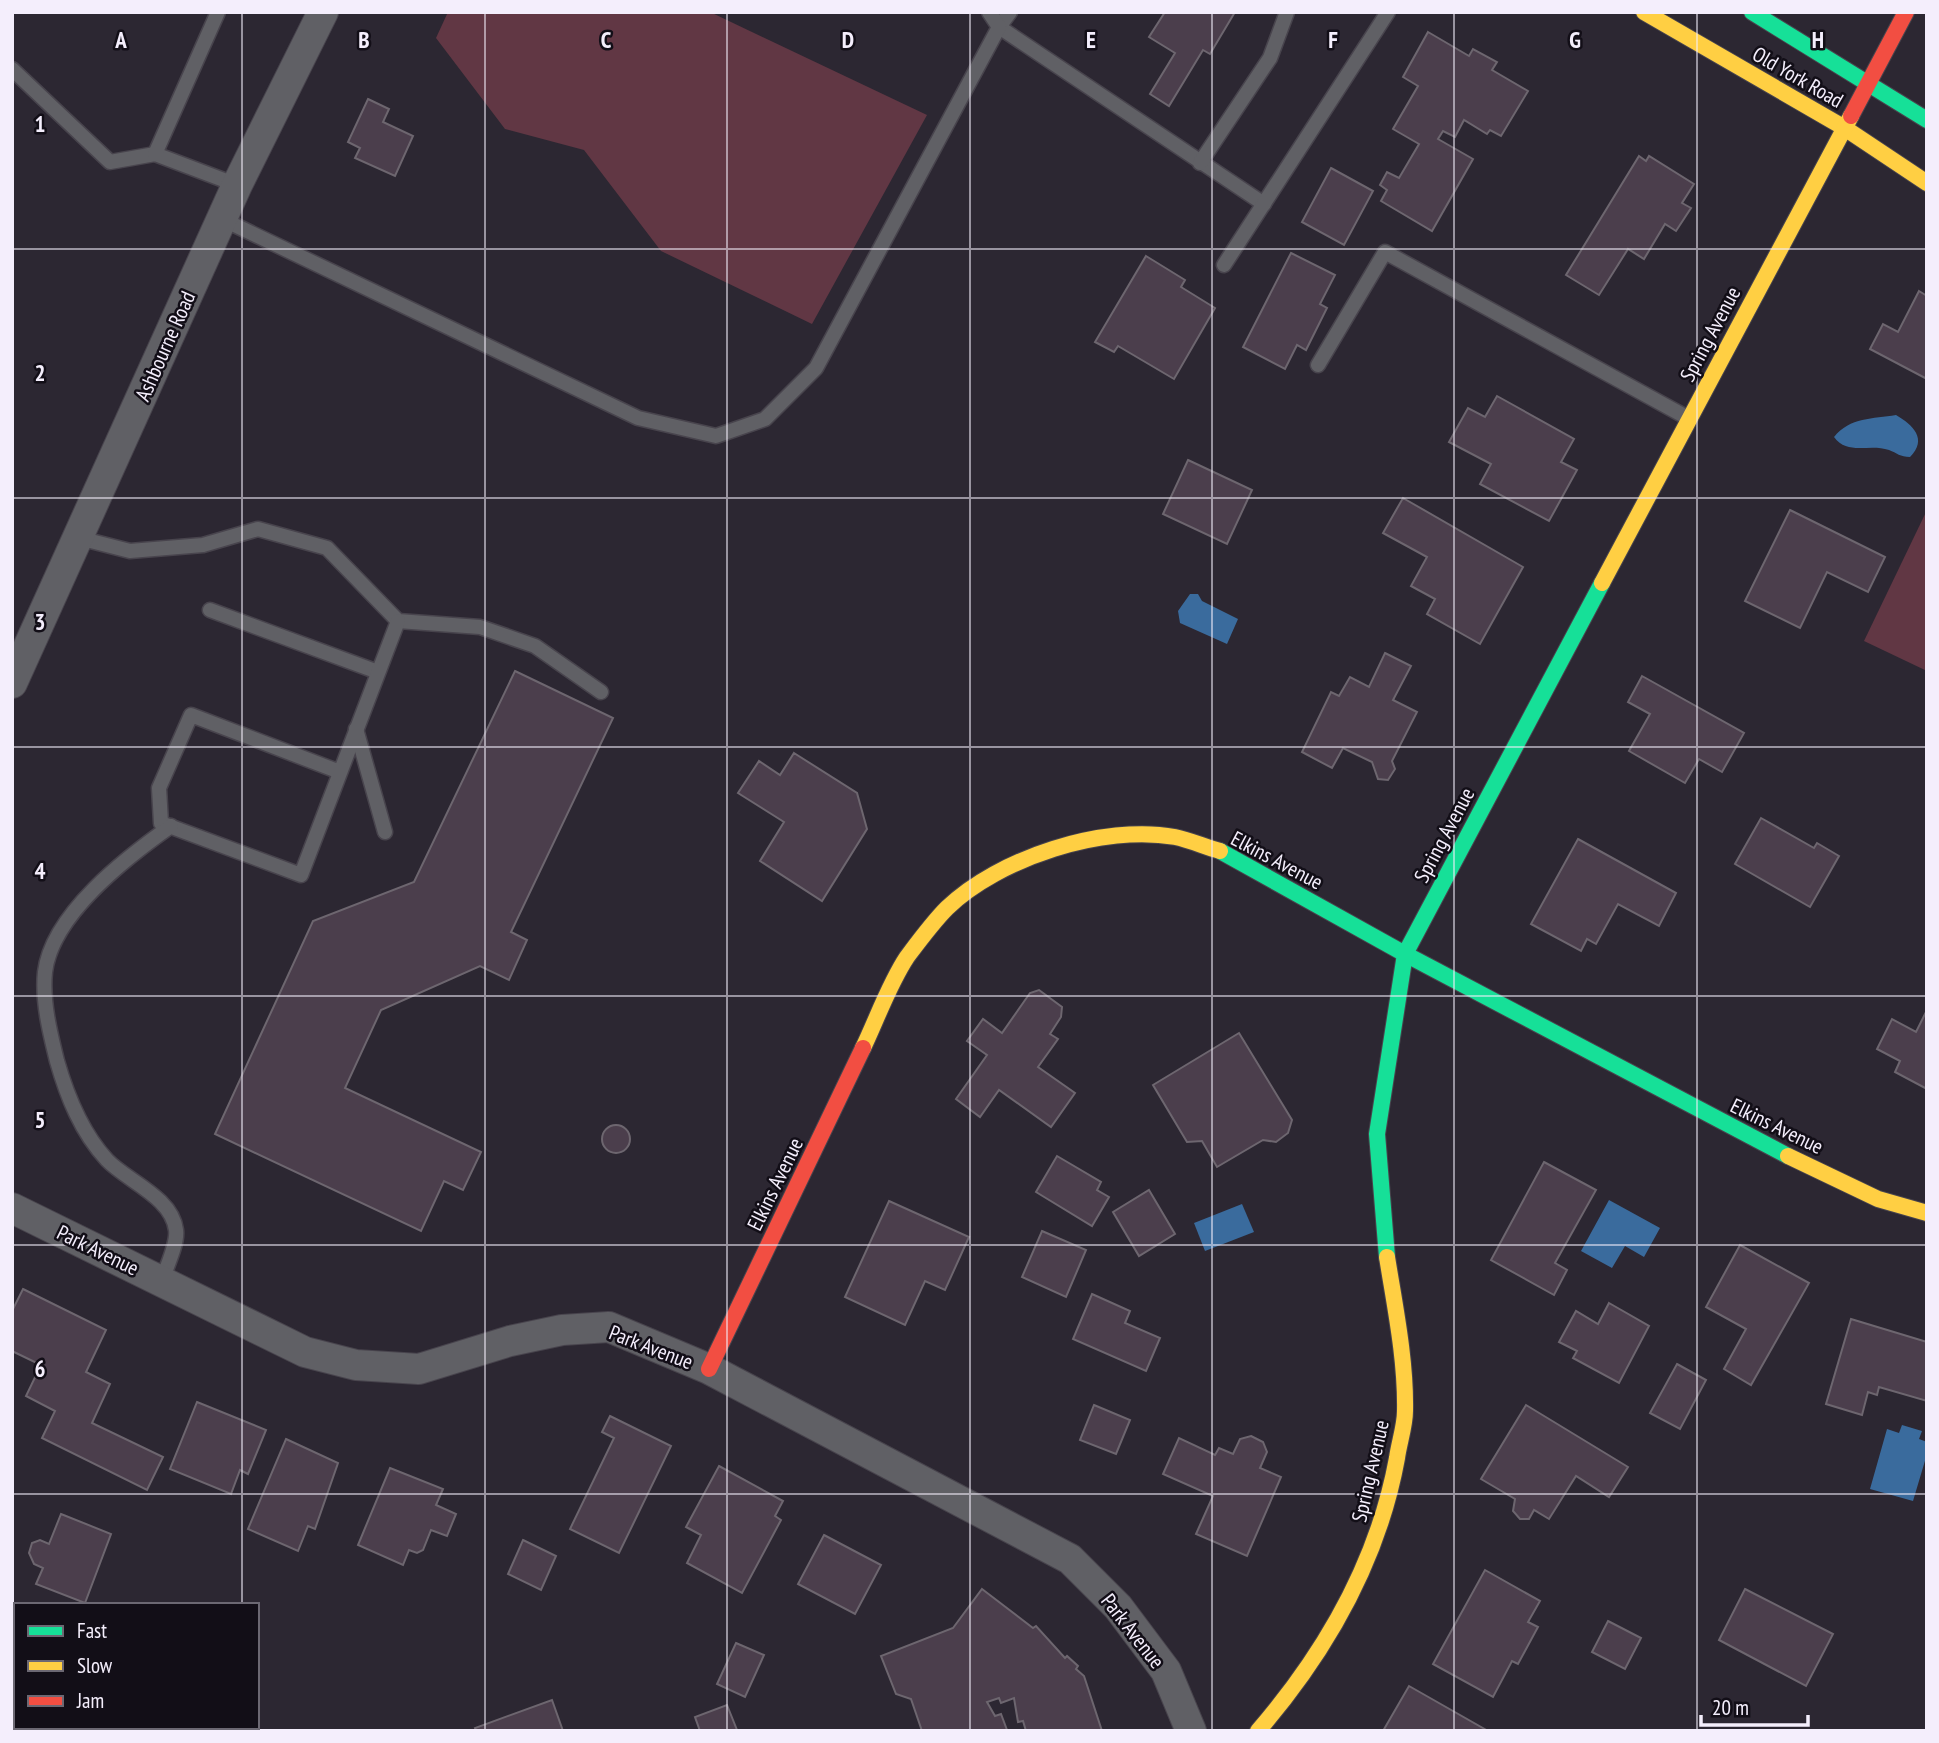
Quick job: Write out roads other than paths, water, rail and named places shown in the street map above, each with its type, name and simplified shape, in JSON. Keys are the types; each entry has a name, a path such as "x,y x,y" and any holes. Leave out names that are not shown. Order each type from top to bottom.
{"main road":[{"name":"Old York Road","path":"1644,12 1843,127 1927,183"},
{"name":"Old York Road","path":"1752,12 1927,120"},
{"name":"Spring Avenue","path":"1258,1731 1284,1701 1335,1626 1367,1562 1392,1485 1405,1412 1398,1326 1383,1229 1377,1134 1405,954 1843,127 1870,85 1906,12"},
{"name":"Elkins Avenue","path":"709,1369 906,959 947,908 983,880 1031,858 1078,842 1125,834 1175,837 1225,853 1405,954 1751,1138 1878,1199 1927,1213"}],"street":[{"name":"Ashbourne Road","path":"12,683 21,645 79,538 237,185 323,12"},
{"name":"Park Avenue","path":"12,1208 305,1352 356,1365 419,1369 523,1338 562,1330 609,1327 709,1369 1070,1559 1118,1607 1166,1671 1191,1731"}],"lane":[{"path":"155,154 218,12"},
{"path":"989,12 999,27 1264,204"},
{"path":"222,219 638,418 716,436 765,419 816,368 999,27 1010,12"},
{"path":"1200,163 1270,58 1287,12"},
{"path":"1224,265 1388,12"},
{"path":"12,69 110,162 155,154 237,185"},
{"path":"1318,365 1385,251 1689,419"},
{"path":"79,538 130,551 203,545 258,529 327,548 398,621 480,627 535,646 601,692"},
{"path":"210,610 378,672"},
{"path":"340,772 191,715 159,788 162,823 300,875 340,772 356,729 398,621"},
{"path":"356,729 385,832"},
{"path":"162,1281 176,1231 167,1209 107,1159 68,1101 48,1023 45,971 57,936 89,897 129,855 171,826"}],"water":[{"path":"1896,415 1913,428 1918,438 1918,444 1910,457 1881,448 1852,448 1834,437 1840,430 1855,422"},
{"path":"1190,594 1198,594 1202,601 1238,619 1227,644 1180,623 1178,611"},
{"path":"1609,1200 1660,1228 1644,1257 1625,1246 1612,1268 1581,1251"},
{"path":"1242,1204 1254,1232 1205,1251 1194,1223"},
{"path":"1902,1425 1922,1431 1919,1439 1927,1442 1927,1454 1913,1501 1870,1489 1887,1429 1899,1433"}]}
